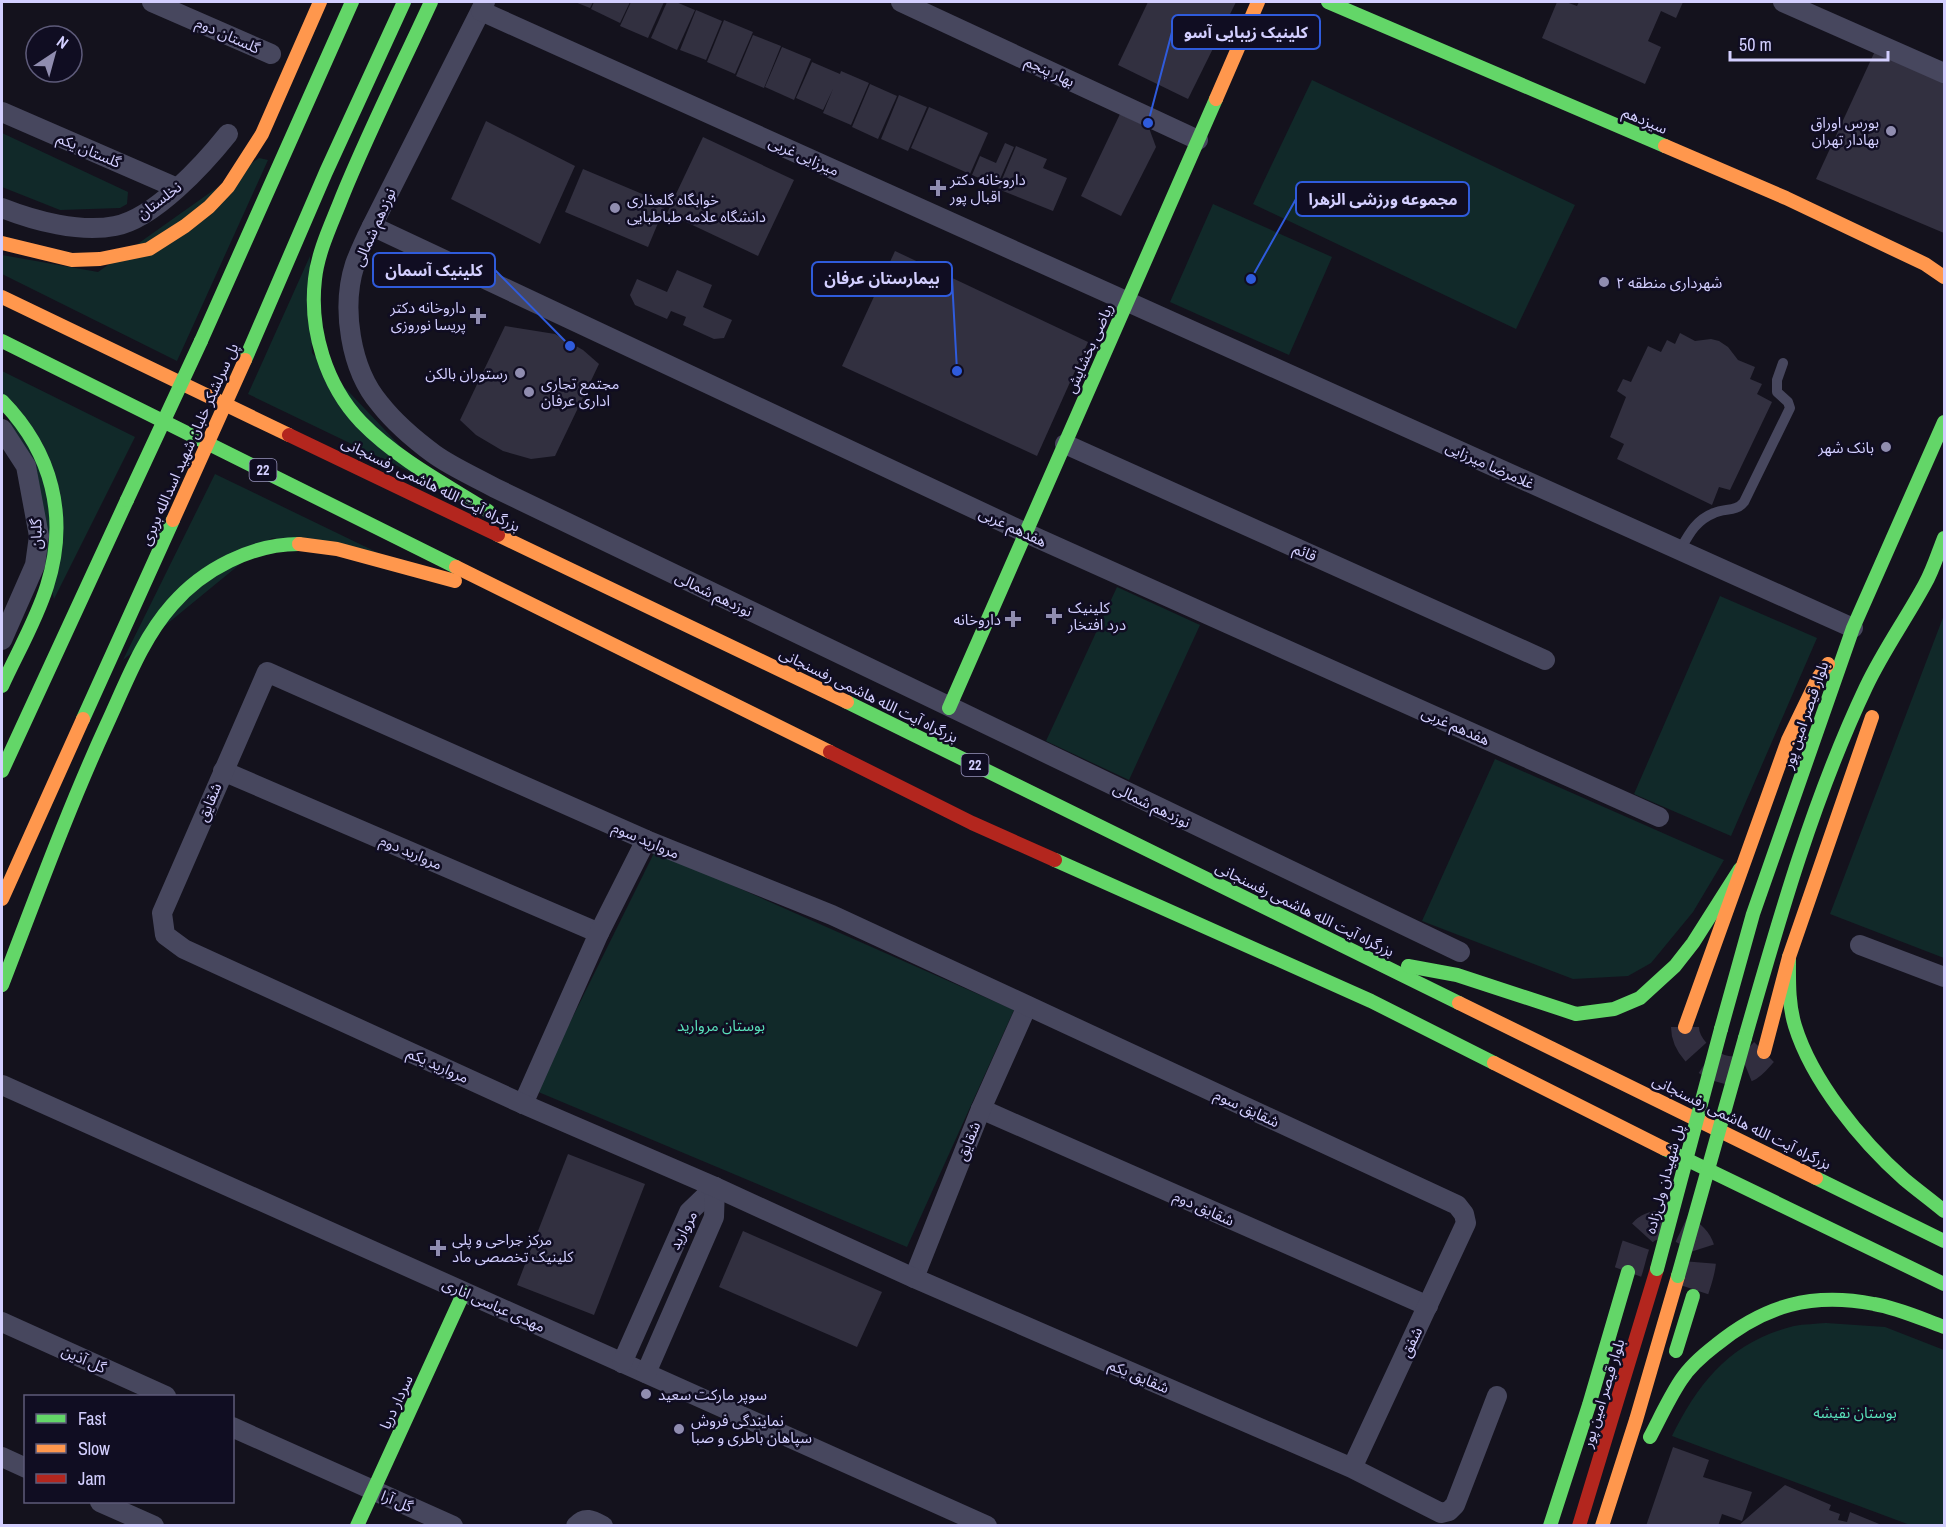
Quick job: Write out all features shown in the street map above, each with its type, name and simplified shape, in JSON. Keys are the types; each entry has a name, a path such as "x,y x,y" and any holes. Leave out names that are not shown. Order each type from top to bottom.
{"main road":[{"path":"2,243 72,260 100,259 149,249 185,226 209,207 228,187 262,134 320,2"},
{"name":"پل سرلشکر خلبان شهید اسدالله بربری","path":"2,771 201,341 352,2"},
{"name":"پل سرلشکر خلبان شهید اسدالله بربری","path":"2,899 404,2"},
{"path":"431,2 346,188 318,262 313,299 323,359 349,408 373,432 398,452 587,577"},
{"name":"ریاضی بخشایش","path":"950,708 1258,2"},
{"name":"سیزدهم","path":"1328,2 1786,198 1925,264 1944,277"},
{"name":"بزرگراه آیت الله هاشمی رفسنجانی","path":"2,297 884,720 1944,1241"},
{"name":"22","path":"2,341 972,823 1371,1001 1668,1151 1944,1284"},
{"path":"2,401 19,418 39,449 50,479 55,512 55,551 46,586 2,686"},
{"name":"بلوار قیصر امین پور","path":"1721,1029 1753,914 1853,628 1944,422"},
{"path":"1602,1526 1678,1276 1781,911 1812,820 1867,685 1926,582 1944,538"},
{"path":"2,985 87,770 136,661 157,625 173,604 193,585 218,568 248,553 279,545 315,544 524,600"},
{"path":"1685,1027 1788,740 1818,678 1853,628"},
{"path":"1764,1052 1789,957 1878,696 1895,636"},
{"path":"1372,960 1457,975 1576,1014 1614,1009 1640,998 1658,984 1675,966 1693,944 1740,869"},
{"path":"1789,957 1790,1005 1796,1028 1811,1063 1832,1096 1860,1132 1904,1179 1944,1210"},
{"name":"پل شهیدان ولی‌زاده","path":"1657,1269 1721,1029"},
{"name":"بلوار قیصر امین پور","path":"1579,1526 1657,1269"},
{"path":"1550,1526 1628,1272"},
{"name":"سردار دریا","path":"357,1526 464,1292"},
{"path":"1693,1296 1648,1443 1681,1380 1696,1360 1739,1326 1783,1306 1841,1299 1877,1304 1944,1327"}],"street":[{"name":"گلستان دوم","path":"152,2 271,54"},
{"name":"بهار پنجم","path":"901,2 1198,140"},
{"path":"1783,2 1944,73"},
{"name":"نوزدهم شمالی","path":"483,6 355,264 348,306 350,334 357,361 378,403 406,431 436,456 495,488 1460,952"},
{"name":"میرزایی غربی","path":"483,6 1127,302"},
{"name":"گلستان یکم","path":"2,111 177,188"},
{"name":"نخلستان","path":"2,208 21,216 74,227 116,226 143,215 177,188 204,164 228,134"},
{"name":"هفدهم غربی","path":"372,226 1026,533 1659,817"},
{"name":"غلامرضا میرزایی","path":"1127,302 1853,628"},
{"name":"گلبان","path":"2,429 26,466 39,536 35,564 2,640"},
{"name":"قائم","path":"1065,444 1545,660"},
{"path":"1926,582 1944,589"},
{"name":"شقایق","path":"165,935 162,913 267,672"},
{"name":"مروارید سوم","path":"267,672 646,840 832,915 1027,1005"},
{"name":"مروارید دوم","path":"223,771 599,933"},
{"path":"523,1104 599,933 646,840"},
{"name":"مروارید یکم","path":"165,935 184,949 523,1104 715,1187"},
{"path":"1860,945 1944,976"},
{"name":"شقایق","path":"914,1278 981,1109 1027,1005"},
{"name":"شقایق سوم","path":"1027,1005 1457,1205 1464,1214"},
{"name":"مهدی عباسی اناری","path":"2,1085 987,1526"},
{"name":"شقایق دوم","path":"981,1109 1428,1306"},
{"name":"شقایق یکم","path":"715,1187 914,1278 1352,1468 1441,1513 1449,1511 1455,1505 1497,1396"},
{"name":"مروارید","path":"622,1363 689,1212 715,1187"},
{"name":"مروارید","path":"646,1373 714,1217 715,1187"},
{"name":"شفق","path":"1352,1468 1466,1223 1464,1214"},
{"name":"گل آذین","path":"2,1322 164,1395"},
{"path":"234,1428 373,1491"},
{"path":"2,1457 24,1467"},
{"name":"گل آرا","path":"373,1491 453,1526"},
{"path":"102,1503 154,1526"},
{"path":"576,1526 581,1520 589,1519 603,1526"}],"lane":[{"path":"1680,550 1696,524 1715,512 1736,509 1744,502 1790,408 1788,402 1777,392 1777,380 1784,363"}],"green space":[{"path":"1312,80 1575,205 1516,329 1253,204"},
{"path":"2,133 128,192 127,204 120,208 60,210 2,187"},
{"path":"259,158 268,160 177,361 2,274 2,255 98,272"},
{"path":"1213,204 1332,257 1289,355 1170,302"},
{"path":"310,256 312,353 437,485 248,394"},
{"path":"2,371 135,437 54,599 2,391"},
{"path":"215,474 399,563 272,538 123,660"},
{"path":"1117,587 1200,625 1129,780 1046,741"},
{"path":"1720,596 1817,638 1731,836 1634,794"},
{"path":"1944,615 1944,958 1830,914"},
{"path":"1495,759 1724,860 1693,912 1651,963 1628,976 1573,979 1422,921"},
{"name":"بوستان مروارید","path":"655,851 1014,1010 907,1247 536,1091"},
{"name":"بوستان نقیشه","path":"1826,1323 1885,1327 1944,1350 1944,1525 1910,1525 1672,1436 1682,1416 1706,1381 1735,1353 1772,1333 1794,1326"}],"building":[{"path":"575,2 593,2 590,8"},
{"path":"594,2 630,2 620,23 591,9"},
{"path":"631,2 664,2 648,38 620,26"},
{"path":"667,2 676,2 695,10 677,50 651,38"},
{"path":"1148,2 1236,2 1188,99 1118,65"},
{"path":"1557,2 1577,6 1579,2 1683,2 1676,18 1661,11 1648,41 1661,47 1645,84 1542,38"},
{"path":"696,10 722,21 706,60 680,50"},
{"path":"724,20 753,32 735,74 707,62"},
{"path":"753,35 781,46 764,88 736,76"},
{"path":"782,47 811,59 794,100 765,87"},
{"name":"بورس اوراق بهادار تهران","path":"1875,51 1944,83 1944,233 1816,179"},
{"path":"812,62 869,83 851,125 823,113 833,89 823,110 796,98"},
{"path":"870,84 897,96 878,139 852,127"},
{"path":"899,95 927,107 908,151 881,139"},
{"path":"929,107 988,133 970,174 911,148"},
{"path":"1120,114 1149,128 1156,147 1121,216 1081,196"},
{"path":"486,121 575,166 540,244 451,199"},
{"path":"703,137 794,180 758,256 667,213"},
{"path":"1005,143 1014,147 997,186 972,175 980,156 996,163"},
{"path":"1016,146 1047,159 1043,168 1067,178 1053,211 998,189"},
{"name":"خوابگاه گلعذاری دانشگاه علامه طباطبایی","path":"583,169 666,204 648,247 565,212"},
{"path":"895,251 1088,342 1037,456 842,366"},
{"path":"677,270 712,285 703,307 732,320 724,338 714,339 683,325 686,317 671,311 667,319 635,305 630,295 637,279 667,292"},
{"name":"مجتمع تجاری اداری عرفان","path":"505,326 555,334 583,350 599,364 555,456 531,459 503,451 476,435 460,420"},
{"name":"شهرداری منطقه ۲","path":"1680,333 1695,341 1711,339 1719,341 1728,347 1738,360 1755,367 1750,379 1762,384 1757,394 1772,402 1730,490 1719,487 1712,505 1617,459 1624,444 1610,437 1626,397 1617,391 1623,379 1631,382 1648,346 1661,352 1667,340 1675,344"},
{"path":"568,1154 645,1184 594,1315 517,1285"},
{"path":"743,1231 882,1292 857,1347 719,1287"},
{"path":"1673,1447 1709,1460 1703,1477 1752,1492 1742,1521 1722,1514 1718,1526 1646,1526"},
{"path":"1785,1485 1831,1505 1829,1510 1840,1514 1838,1520 1847,1522 1850,1512 1884,1526 1738,1526"}],"tunnel":[{"path":"1685,1027 1691,1046 1716,1067 1727,1070 1747,1068 1764,1052"},
{"path":"1628,1272 1638,1240 1646,1229 1655,1226 1673,1226 1691,1235 1701,1250 1701,1267 1693,1296"}],"traffic: fast":[{"path":"201,341 352,2"},
{"path":"245,360 326,172 404,2"},
{"path":"431,2 363,148 326,237 315,279 315,318 329,374 338,391 361,422 390,448 438,481 488,511"},
{"path":"1328,2 1665,146"},
{"path":"949,708 1216,99"},
{"path":"2,341 456,567"},
{"path":"127,500 201,341"},
{"path":"2,401 19,421 44,464 56,511 53,560 43,599 2,686"},
{"path":"1721,1029 1753,914 1853,628 1944,422"},
{"path":"2,771 127,500"},
{"path":"83,719 173,520"},
{"path":"1745,1038 1798,860 1847,729 1880,661 1928,579 1944,538"},
{"path":"2,985 79,788 128,677 161,618 198,580 229,561 264,548 299,544"},
{"path":"847,702 1459,1003"},
{"path":"1055,860 1371,1001 1494,1063"},
{"path":"1408,966 1457,975 1576,1014 1614,1009 1640,998 1675,966 1693,943 1740,869"},
{"path":"1789,957 1790,1000 1793,1017 1813,1068 1840,1109 1871,1147 1904,1179 1944,1211"},
{"path":"1657,1269 1721,1029"},
{"path":"1678,1276 1745,1038"},
{"path":"1665,1149 1944,1284"},
{"path":"1816,1178 1944,1241"},
{"path":"1550,1526 1628,1272"},
{"path":"357,1526 464,1292"},
{"path":"1676,1351 1693,1296"},
{"path":"1650,1437 1677,1387 1693,1365 1734,1331 1771,1311 1810,1301 1851,1301 1892,1308 1944,1327"}],"traffic: slow":[{"path":"2,243 72,260 100,259 149,249 185,226 209,207 228,187 262,134 320,2"},
{"path":"1216,99 1258,2"},
{"path":"1665,146 1786,198 1925,264 1944,277"},
{"path":"2,297 289,435"},
{"path":"173,520 245,360"},
{"path":"498,535 847,702"},
{"path":"299,544 337,549 455,581"},
{"path":"456,567 830,752"},
{"path":"1685,1027 1788,740 1818,678 1828,664"},
{"path":"1764,1052 1789,957 1872,717"},
{"path":"2,899 83,719"},
{"path":"1459,1003 1816,1178"},
{"path":"1494,1063 1665,1149"},
{"path":"1602,1526 1678,1276"}],"traffic: jam":[{"path":"289,435 498,535"},
{"path":"830,752 972,823 1055,860"},
{"path":"1579,1526 1657,1269"}],"place":[{"name":"کلینیک زیبایی آسو","path":"1148,123"},
{"name":"بورس اوراق بهادار تهران","path":"1891,131"},
{"name":"داروخانه دکتر اقبال پور","path":"938,188"},
{"name":"خوابگاه گلعذاری دانشگاه علامه طباطبایی","path":"615,208"},
{"name":"مجموعه ورزشی الزهرا","path":"1251,279"},
{"name":"شهرداری منطقه ۲","path":"1604,282"},
{"name":"داروخانه دکتر پریسا نوروزی","path":"478,316"},
{"name":"کلینیک آسمان","path":"570,346"},
{"name":"بیمارستان عرفان","path":"957,371"},
{"name":"رستوران بالکن","path":"520,373"},
{"name":"مجتمع تجاری اداری عرفان","path":"529,392"},
{"name":"بانک شهر","path":"1886,447"},
{"name":"کلینیک درد افتخار","path":"1054,616"},
{"name":"داروخانه","path":"1013,619"},
{"name":"مرکز جراحی و پلی کلینیک تخصصی ماد","path":"438,1248"},
{"name":"سوپر مارکت سعید","path":"646,1394"},
{"name":"نمایندگی فروش سپاهان باطری و صبا","path":"679,1429"}]}
